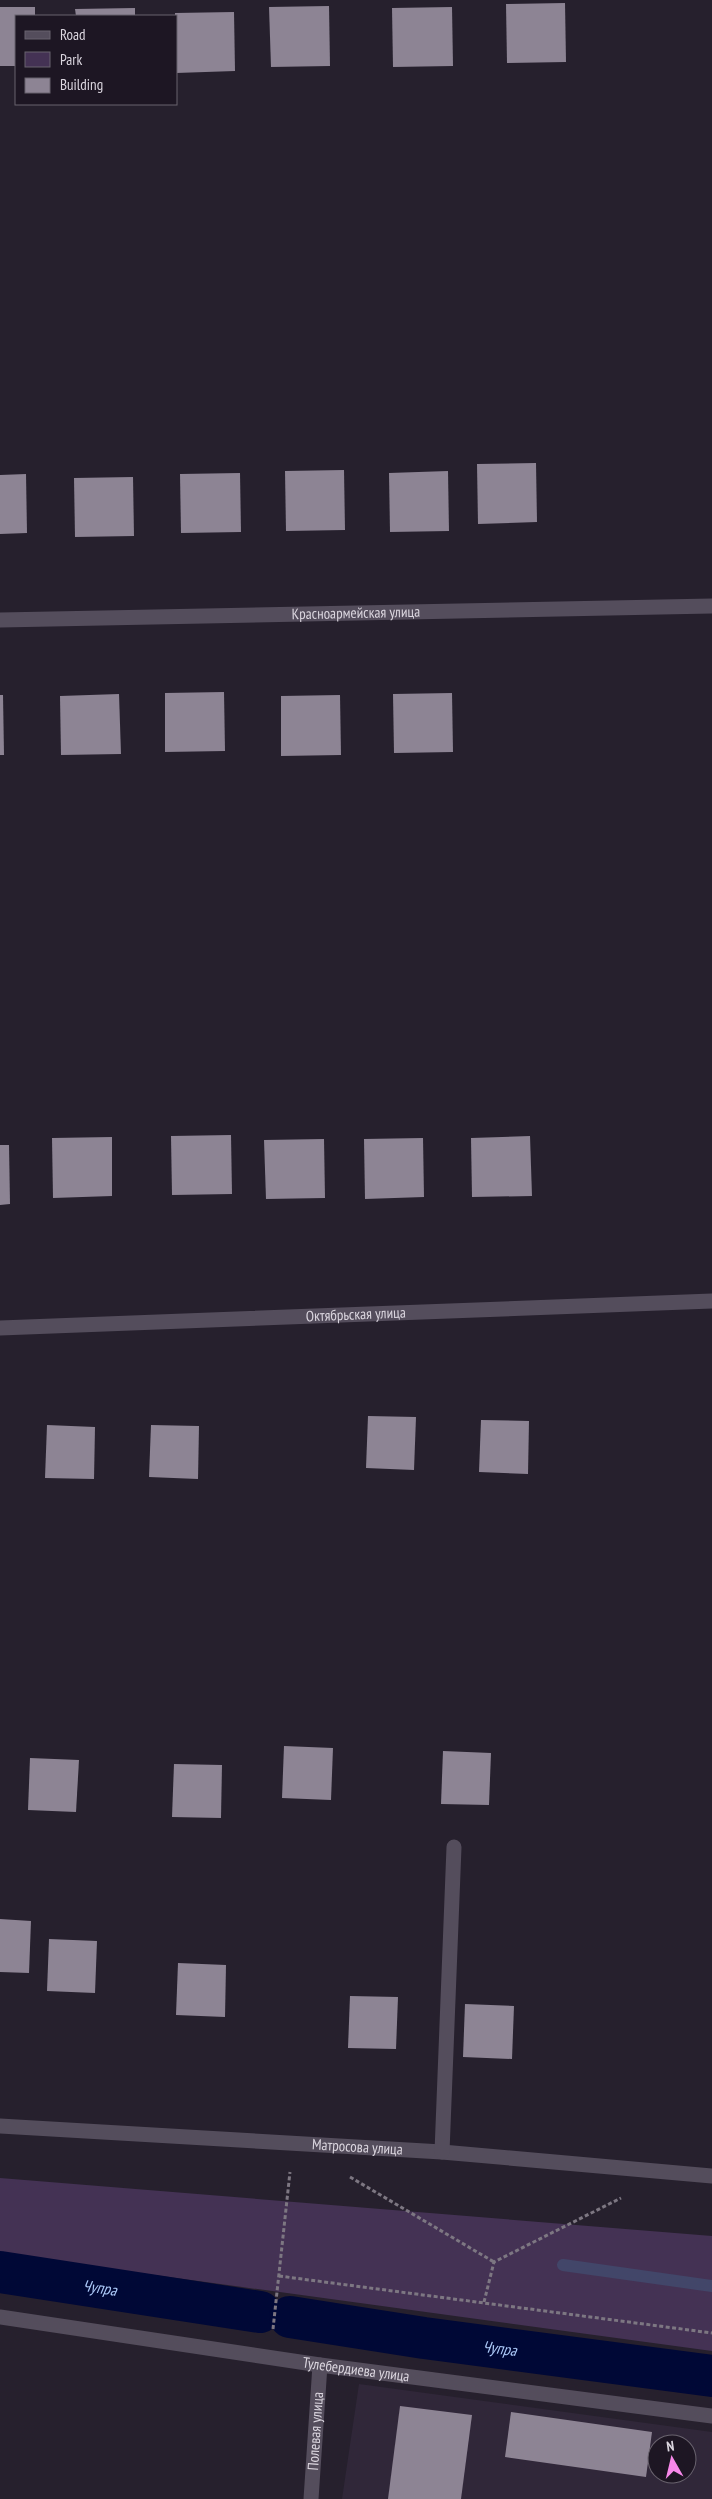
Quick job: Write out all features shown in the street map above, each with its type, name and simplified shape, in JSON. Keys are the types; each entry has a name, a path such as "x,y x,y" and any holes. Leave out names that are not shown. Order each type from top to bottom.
{"street":[{"name":"Красноармейская улица","path":"0,620 712,606"},
{"name":"Октябрьская улица","path":"0,1328 712,1301"},
{"path":"442,2152 454,1847"},
{"name":"Матросова улица","path":"0,2126 442,2152 712,2176"},
{"name":"Тулебердиева улица","path":"0,2317 320,2365 712,2416"},
{"name":"Полевая улица","path":"311,2499 320,2365"}],"path":[{"path":"270,2357 294,2143"},
{"path":"344,2173 494,2262"},
{"path":"484,2302 494,2262 630,2194"},
{"path":"279,2276 712,2333"}],"shaded area":[{"path":"359,2384 712,2432 712,2499 342,2499"}],"green space":[{"path":"0,2178 712,2236 712,2351 0,2254"}],"building":[{"path":"565,3 566,62 507,63 506,4"},
{"path":"329,6 330,66 271,67 269,7"},
{"path":"0,7 35,7 35,15 15,15 15,66 0,66"},
{"path":"452,7 453,66 393,67 392,8"},
{"path":"135,8 135,15 76,15 75,9"},
{"path":"234,12 235,71 178,73 178,15 175,15 175,13"},
{"path":"536,463 537,522 478,524 477,464"},
{"path":"344,470 345,530 286,531 285,471"},
{"path":"448,471 449,531 390,532 389,473"},
{"path":"240,473 241,532 181,533 180,474"},
{"path":"26,474 27,533 0,534 0,475"},
{"path":"133,477 134,536 75,537 74,478"},
{"path":"224,692 225,751 165,752 165,693"},
{"path":"452,693 453,752 394,753 393,694"},
{"path":"119,694 121,754 61,755 60,696"},
{"path":"0,695 3,695 4,755 0,755"},
{"path":"340,695 341,755 281,756 281,696"},
{"path":"231,1135 232,1194 172,1195 171,1136"},
{"path":"530,1136 532,1196 472,1197 471,1138"},
{"path":"112,1137 112,1196 53,1198 52,1138"},
{"path":"423,1138 424,1197 365,1199 364,1139"},
{"path":"324,1139 325,1198 266,1199 264,1140"},
{"path":"0,1145 9,1145 10,1204 0,1205"},
{"path":"368,1416 416,1417 414,1470 366,1468"},
{"path":"481,1420 529,1421 528,1474 479,1472"},
{"path":"47,1425 95,1427 94,1479 45,1478"},
{"path":"151,1425 199,1426 198,1479 149,1477"},
{"path":"284,1746 333,1748 331,1800 282,1798"},
{"path":"443,1751 491,1753 489,1805 441,1804"},
{"path":"30,1758 79,1760 76,1812 28,1810"},
{"path":"174,1764 222,1765 221,1818 172,1817"},
{"path":"0,1919 31,1921 29,1973 0,1972"},
{"path":"49,1939 97,1941 95,1993 47,1991"},
{"path":"178,1963 226,1965 225,2017 176,2015"},
{"path":"350,1996 398,1997 396,2049 348,2048"},
{"path":"465,2004 514,2006 512,2059 463,2057"},
{"path":"400,2406 472,2415 461,2499 388,2499"},
{"path":"511,2412 652,2432 652,2434 647,2434 646,2477 505,2457"}],"waterway":[{"path":"563,2265 712,2286"},
{"name":"Чупра","path":"0,2272 260,2312"},
{"name":"Чупра","path":"290,2317 424,2338 712,2376"}]}
